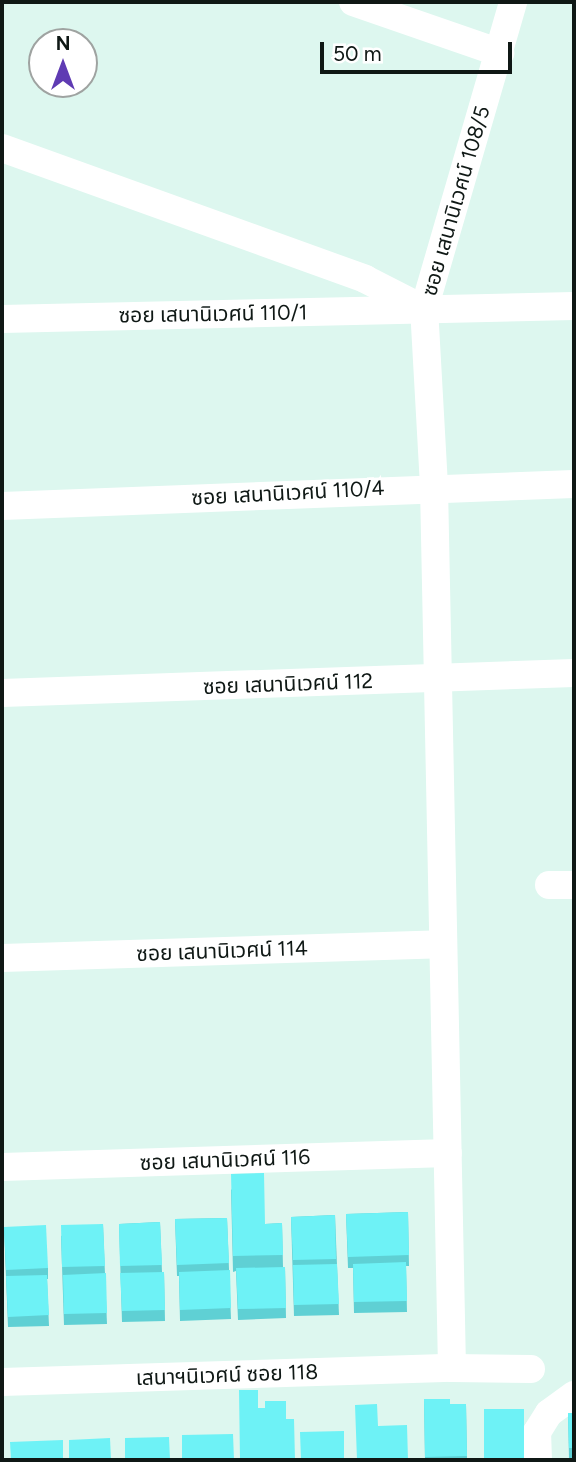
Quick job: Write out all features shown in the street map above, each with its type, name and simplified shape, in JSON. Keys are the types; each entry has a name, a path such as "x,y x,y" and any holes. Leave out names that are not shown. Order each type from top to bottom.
{"street":[{"path":"353,2 500,53"},
{"name":"ซอย เสนานิเวศน์ 108/5","path":"452,1367 434,486 424,309 513,2"},
{"path":"2,148 365,279 424,309"},
{"name":"ซอย เสนานิเวศน์ 110/1","path":"2,319 574,306"},
{"name":"ซอย เสนานิเวศน์ 110/4","path":"2,506 434,486 574,484"},
{"name":"ซอย เสนานิเวศน์ 112","path":"2,693 574,673"},
{"name":"ซอย เสนานิเวศน์ 114","path":"2,958 442,944"},
{"name":"ซอย เสนานิเวศน์ 116","path":"2,1167 448,1153"},
{"name":"เสนาฯนิเวศน์ ซอย 118","path":"2,1382 452,1367 531,1369"},
{"path":"538,1460 537,1432 549,1413 574,1395"}],"building":[{"path":"264,1173 265,1224 282,1223 283,1255 233,1256 231,1174"},
{"path":"408,1212 409,1255 348,1257 346,1214"},
{"path":"335,1215 336,1259 293,1260 291,1217"},
{"path":"227,1218 229,1263 177,1265 175,1219"},
{"path":"160,1222 162,1265 120,1266 119,1224"},
{"path":"103,1224 105,1266 62,1267 61,1225"},
{"path":"46,1225 48,1268 6,1270 4,1227"},
{"path":"406,1262 407,1301 354,1302 353,1264"},
{"path":"337,1264 339,1304 294,1305 293,1265"},
{"path":"285,1267 286,1308 238,1309 236,1268"},
{"path":"230,1270 231,1308 180,1310 179,1272"},
{"path":"164,1272 165,1310 122,1311 120,1273"},
{"path":"106,1273 107,1313 64,1314 63,1275"},
{"path":"47,1275 49,1315 8,1317 6,1276"},
{"path":"239,1390 258,1390 258,1408 265,1408 265,1401 286,1401 286,1419 294,1419 295,1460 240,1460"},
{"path":"424,1399 450,1399 450,1404 466,1404 467,1456 425,1457"},
{"path":"377,1404 378,1426 407,1425 408,1460 357,1460 355,1405"},
{"path":"484,1409 524,1409 524,1459 484,1459"},
{"path":"568,1413 574,1413 574,1448 569,1448"},
{"path":"344,1431 344,1460 301,1460 300,1432"},
{"path":"233,1434 234,1460 182,1460 182,1435"},
{"path":"169,1437 170,1460 125,1460 125,1438"},
{"path":"110,1438 111,1460 69,1460 69,1440"},
{"path":"63,1440 63,1460 11,1460 10,1442"}]}
